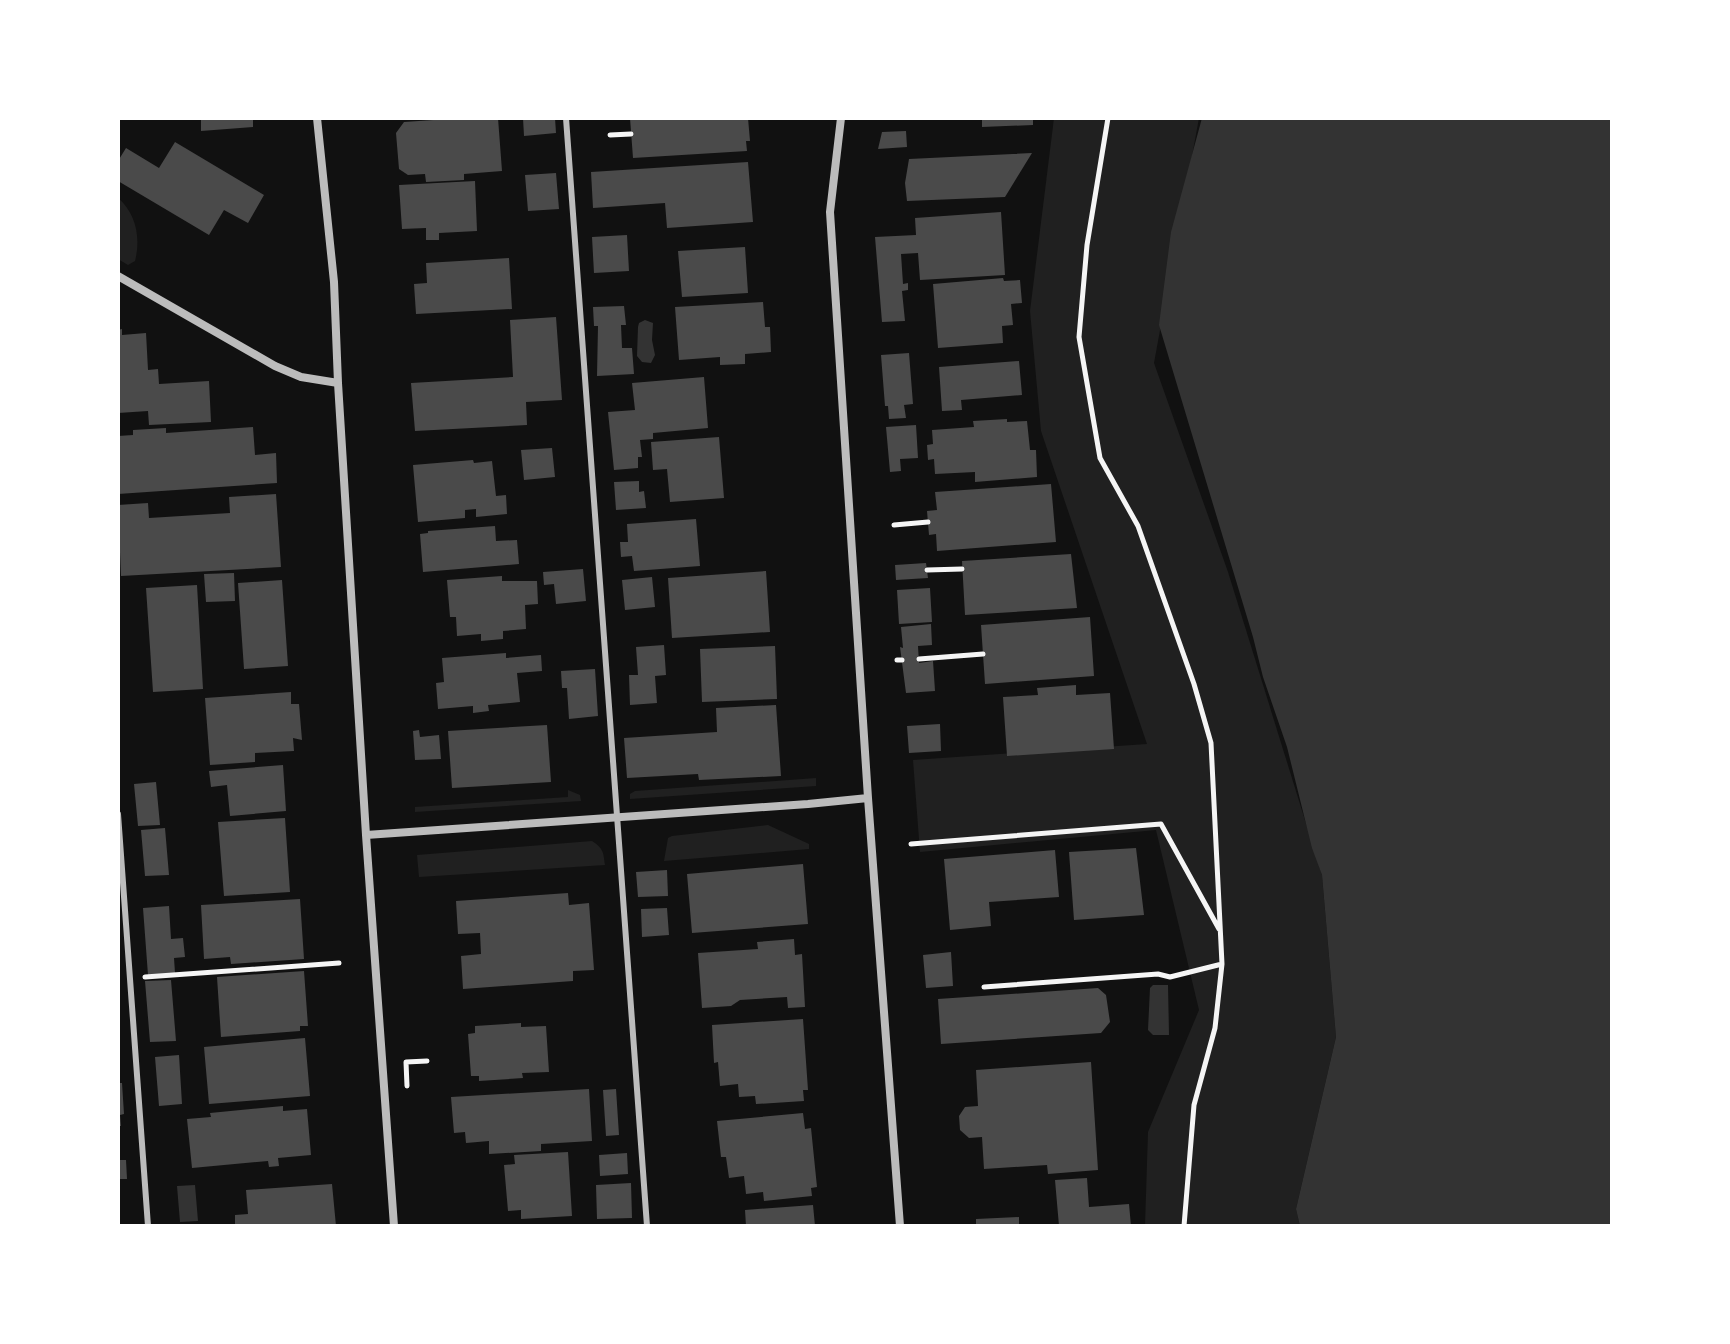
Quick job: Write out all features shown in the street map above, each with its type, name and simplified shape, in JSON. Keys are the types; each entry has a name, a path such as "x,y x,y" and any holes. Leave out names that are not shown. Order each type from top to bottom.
{"street":[{"path":"317,118 334,282 366,835 394,1226"},
{"path":"841,118 830,212 868,798 900,1226"},
{"path":"118,276 275,366 301,377 338,383"},
{"path":"366,835 868,798"}],"lane":[{"path":"566,118 647,1226"},
{"path":"118,814 148,1226"}],"path":[{"path":"1108,118 1087,245 1079,337 1100,458 1138,526 1194,684 1211,743 1222,964 1215,1028 1194,1105 1184,1226"},
{"path":"610,135 631,134"},
{"path":"894,525 928,522"},
{"path":"927,570 962,569"},
{"path":"919,659 983,654"},
{"path":"911,844 1161,824 1220,930"},
{"path":"130,978 339,963"},
{"path":"984,987 1158,974 1170,977 1175,973 1222,964"},
{"path":"407,1086 406,1062 427,1061"}],"shaded area":[{"path":"1054,118 1199,118 1154,363 1228,572 1322,875 1336,1037 1296,1209 1300,1226 1145,1226 1148,1132 1199,1010 1156,830 920,852 913,760 1147,744 1041,431 1030,311"},
{"path":"1202,118 1612,118 1612,1226 1300,1226 1296,1209 1336,1037 1322,875 1312,848 1287,747 1263,677 1159,325 1171,232"},
{"path":"118,198 133,218 137,235 135,261 128,265 118,259"},
{"path":"645,320 653,323 655,355 651,363 642,362 637,356 638,327"},
{"path":"816,778 816,786 630,799 630,794 635,791"},
{"path":"568,790 580,795 581,801 415,812 415,807 568,797"},
{"path":"768,825 809,844 809,849 664,861 668,838 672,836"},
{"path":"592,841 602,851 605,865 419,877 417,855"},
{"path":"1153,985 1168,985 1169,1035 1153,1035 1148,1030 1150,988"},
{"path":"195,1185 198,1221 180,1222 177,1186"}],"building":[{"path":"201,118 253,118 253,127 201,131"},
{"path":"498,118 502,171 464,174 464,180 426,182 425,174 408,175 399,169 396,133 404,122"},
{"path":"523,118 555,118 556,133 524,136"},
{"path":"630,118 748,118 750,141 746,141 747,151 633,158"},
{"path":"982,118 1033,118 1033,125 982,127"},
{"path":"906,131 907,147 878,149 882,132"},
{"path":"175,142 264,195 248,223 224,210 209,235 118,181 118,161 126,148 159,168"},
{"path":"1032,153 1005,197 907,201 905,183 909,159"},
{"path":"748,162 753,222 667,228 665,203 593,208 591,172"},
{"path":"556,173 559,209 528,211 525,175"},
{"path":"475,181 477,231 439,233 439,240 426,240 426,228 402,229 399,185"},
{"path":"1001,212 1005,275 920,280 918,253 901,254 903,284 908,283 908,290 902,291 905,321 882,322 875,237 916,235 915,218"},
{"path":"627,235 629,271 594,273 592,237"},
{"path":"745,247 748,293 682,297 678,251"},
{"path":"509,258 512,309 416,314 414,284 427,283 426,263"},
{"path":"1003,278 1004,281 1020,280 1022,303 1011,304 1013,325 1002,326 1003,343 938,348 933,284"},
{"path":"763,302 765,327 770,327 771,352 745,354 745,364 720,365 720,357 679,360 675,307"},
{"path":"624,306 626,325 621,325 622,348 632,348 634,374 597,376 598,326 594,326 593,307"},
{"path":"556,317 562,400 526,402 527,425 415,431 411,383 513,377 510,320"},
{"path":"122,329 122,335 146,333 148,370 158,369 159,384 209,381 211,422 149,425 148,411 118,413 118,330"},
{"path":"909,353 913,404 904,405 906,418 889,419 881,355"},
{"path":"1019,361 1022,395 961,400 962,410 942,411 939,367"},
{"path":"704,377 708,428 653,433 653,439 640,440 642,457 638,457 638,468 614,470 608,412 635,410 632,383"},
{"path":"1007,419 1007,422 1027,421 1030,450 1036,450 1037,477 975,482 975,472 935,474 934,459 928,460 927,445 933,444 932,430 974,427 973,421"},
{"path":"916,425 918,458 900,459 901,471 890,472 886,427"},
{"path":"253,427 255,455 276,453 277,483 118,494 118,436 133,435 133,430 166,428 166,433"},
{"path":"719,437 724,498 670,502 667,469 653,470 651,442"},
{"path":"552,448 555,477 524,480 521,450"},
{"path":"473,460 474,463 492,461 496,496 506,495 507,514 476,517 476,509 465,510 465,518 418,522 413,465"},
{"path":"639,481 639,492 644,491 646,508 616,510 614,482"},
{"path":"1051,484 1056,542 937,551 936,534 929,535 927,511 937,510 935,492"},
{"path":"276,494 281,567 121,576 118,505 148,503 149,518 230,513 229,497"},
{"path":"696,519 700,566 634,571 632,556 621,557 620,542 628,542 627,524"},
{"path":"495,526 496,541 517,540 519,564 423,572 420,534"},
{"path":"1071,554 1077,608 965,615 962,561"},
{"path":"926,563 928,578 896,580 895,565"},
{"path":"583,569 586,601 556,604 554,584 544,585 543,572"},
{"path":"766,571 770,632 672,638 668,578"},
{"path":"234,573 235,601 206,602 204,574"},
{"path":"502,576 502,581 537,581 538,604 525,605 526,629 503,631 503,639 481,641 481,634 457,636 456,617 450,617 447,580"},
{"path":"652,577 655,607 625,610 622,580"},
{"path":"282,580 288,666 244,669 238,583"},
{"path":"197,585 203,689 153,692 146,588"},
{"path":"930,588 932,622 899,624 897,590"},
{"path":"1090,617 1094,676 985,684 981,625"},
{"path":"931,624 932,645 918,646 919,663 933,661 935,691 906,693 900,647 903,648 901,627"},
{"path":"664,645 666,675 655,676 657,703 630,705 629,675 638,675 636,647"},
{"path":"775,646 777,699 702,702 700,649"},
{"path":"506,653 506,658 541,655 542,671 517,673 520,702 488,705 489,711 473,713 473,706 438,709 436,683 444,682 442,658"},
{"path":"595,669 598,716 569,719 567,688 562,688 561,671"},
{"path":"1076,685 1076,695 1110,693 1114,749 1007,756 1003,697 1038,695 1037,688"},
{"path":"291,692 291,704 299,704 302,740 293,738 294,751 255,753 255,762 210,765 205,698"},
{"path":"776,705 781,776 699,780 698,774 627,778 624,738 717,732 716,708"},
{"path":"940,724 941,751 909,753 907,726"},
{"path":"547,725 551,782 452,788 448,731"},
{"path":"419,730 420,737 439,735 441,759 415,760 413,731"},
{"path":"283,765 286,811 230,816 227,785 211,787 209,771"},
{"path":"156,782 160,825 138,826 134,784"},
{"path":"285,818 290,892 224,896 218,822"},
{"path":"165,828 169,875 145,876 141,830"},
{"path":"1136,848 1144,915 1074,920 1069,852"},
{"path":"1055,850 1059,897 989,902 991,926 950,930 944,859"},
{"path":"803,864 808,924 692,933 687,874"},
{"path":"667,870 668,896 638,897 636,872"},
{"path":"568,893 569,905 589,903 594,970 573,971 573,981 463,989 461,956 481,954 480,933 458,934 456,901"},
{"path":"300,899 304,959 231,964 230,957 204,959 201,905"},
{"path":"169,906 171,939 183,938 185,957 174,958 175,973 148,975 143,908"},
{"path":"667,908 669,935 642,937 641,909"},
{"path":"794,939 795,955 802,954 805,1007 788,1008 787,997 740,1000 731,1006 702,1008 698,953 758,949 757,942"},
{"path":"951,952 953,986 926,988 923,955"},
{"path":"304,971 308,1026 300,1026 300,1031 221,1037 217,977"},
{"path":"171,980 176,1041 150,1042 145,981"},
{"path":"1098,988 1106,995 1110,1022 1101,1033 941,1044 938,999"},
{"path":"803,1019 808,1090 803,1090 804,1101 756,1104 755,1096 739,1097 738,1084 720,1086 718,1062 714,1063 712,1025"},
{"path":"521,1023 521,1027 546,1026 549,1072 522,1073 523,1078 479,1081 479,1076 471,1076 468,1034 475,1033 475,1026"},
{"path":"305,1038 310,1096 209,1104 204,1047"},
{"path":"179,1055 182,1104 159,1106 155,1057"},
{"path":"1091,1062 1098,1170 1048,1174 1047,1165 984,1169 982,1137 969,1138 960,1130 959,1116 965,1107 978,1106 976,1070"},
{"path":"118,1083 122,1083 124,1114 120,1115 121,1126 118,1126"},
{"path":"589,1089 592,1141 541,1144 541,1151 489,1154 489,1141 466,1143 465,1132 454,1133 451,1097"},
{"path":"616,1089 619,1135 606,1136 603,1090"},
{"path":"283,1106 283,1111 307,1109 311,1155 278,1158 279,1166 269,1167 268,1161 192,1168 187,1119 211,1117 210,1113"},
{"path":"803,1113 805,1129 811,1128 817,1187 811,1188 812,1196 764,1201 763,1192 746,1194 744,1176 729,1178 726,1157 721,1157 717,1121"},
{"path":"568,1152 572,1216 521,1219 521,1210 508,1211 504,1165 515,1164 514,1155"},
{"path":"627,1153 628,1174 600,1176 599,1155"},
{"path":"118,1160 126,1160 127,1179 118,1179"},
{"path":"1087,1178 1089,1207 1129,1204 1131,1226 1059,1226 1055,1180"},
{"path":"631,1183 632,1218 597,1219 596,1185"},
{"path":"332,1184 336,1226 235,1226 235,1215 248,1214 246,1190"},
{"path":"813,1205 815,1226 746,1226 745,1210"},
{"path":"1019,1217 1019,1226 976,1226 976,1219"}]}
